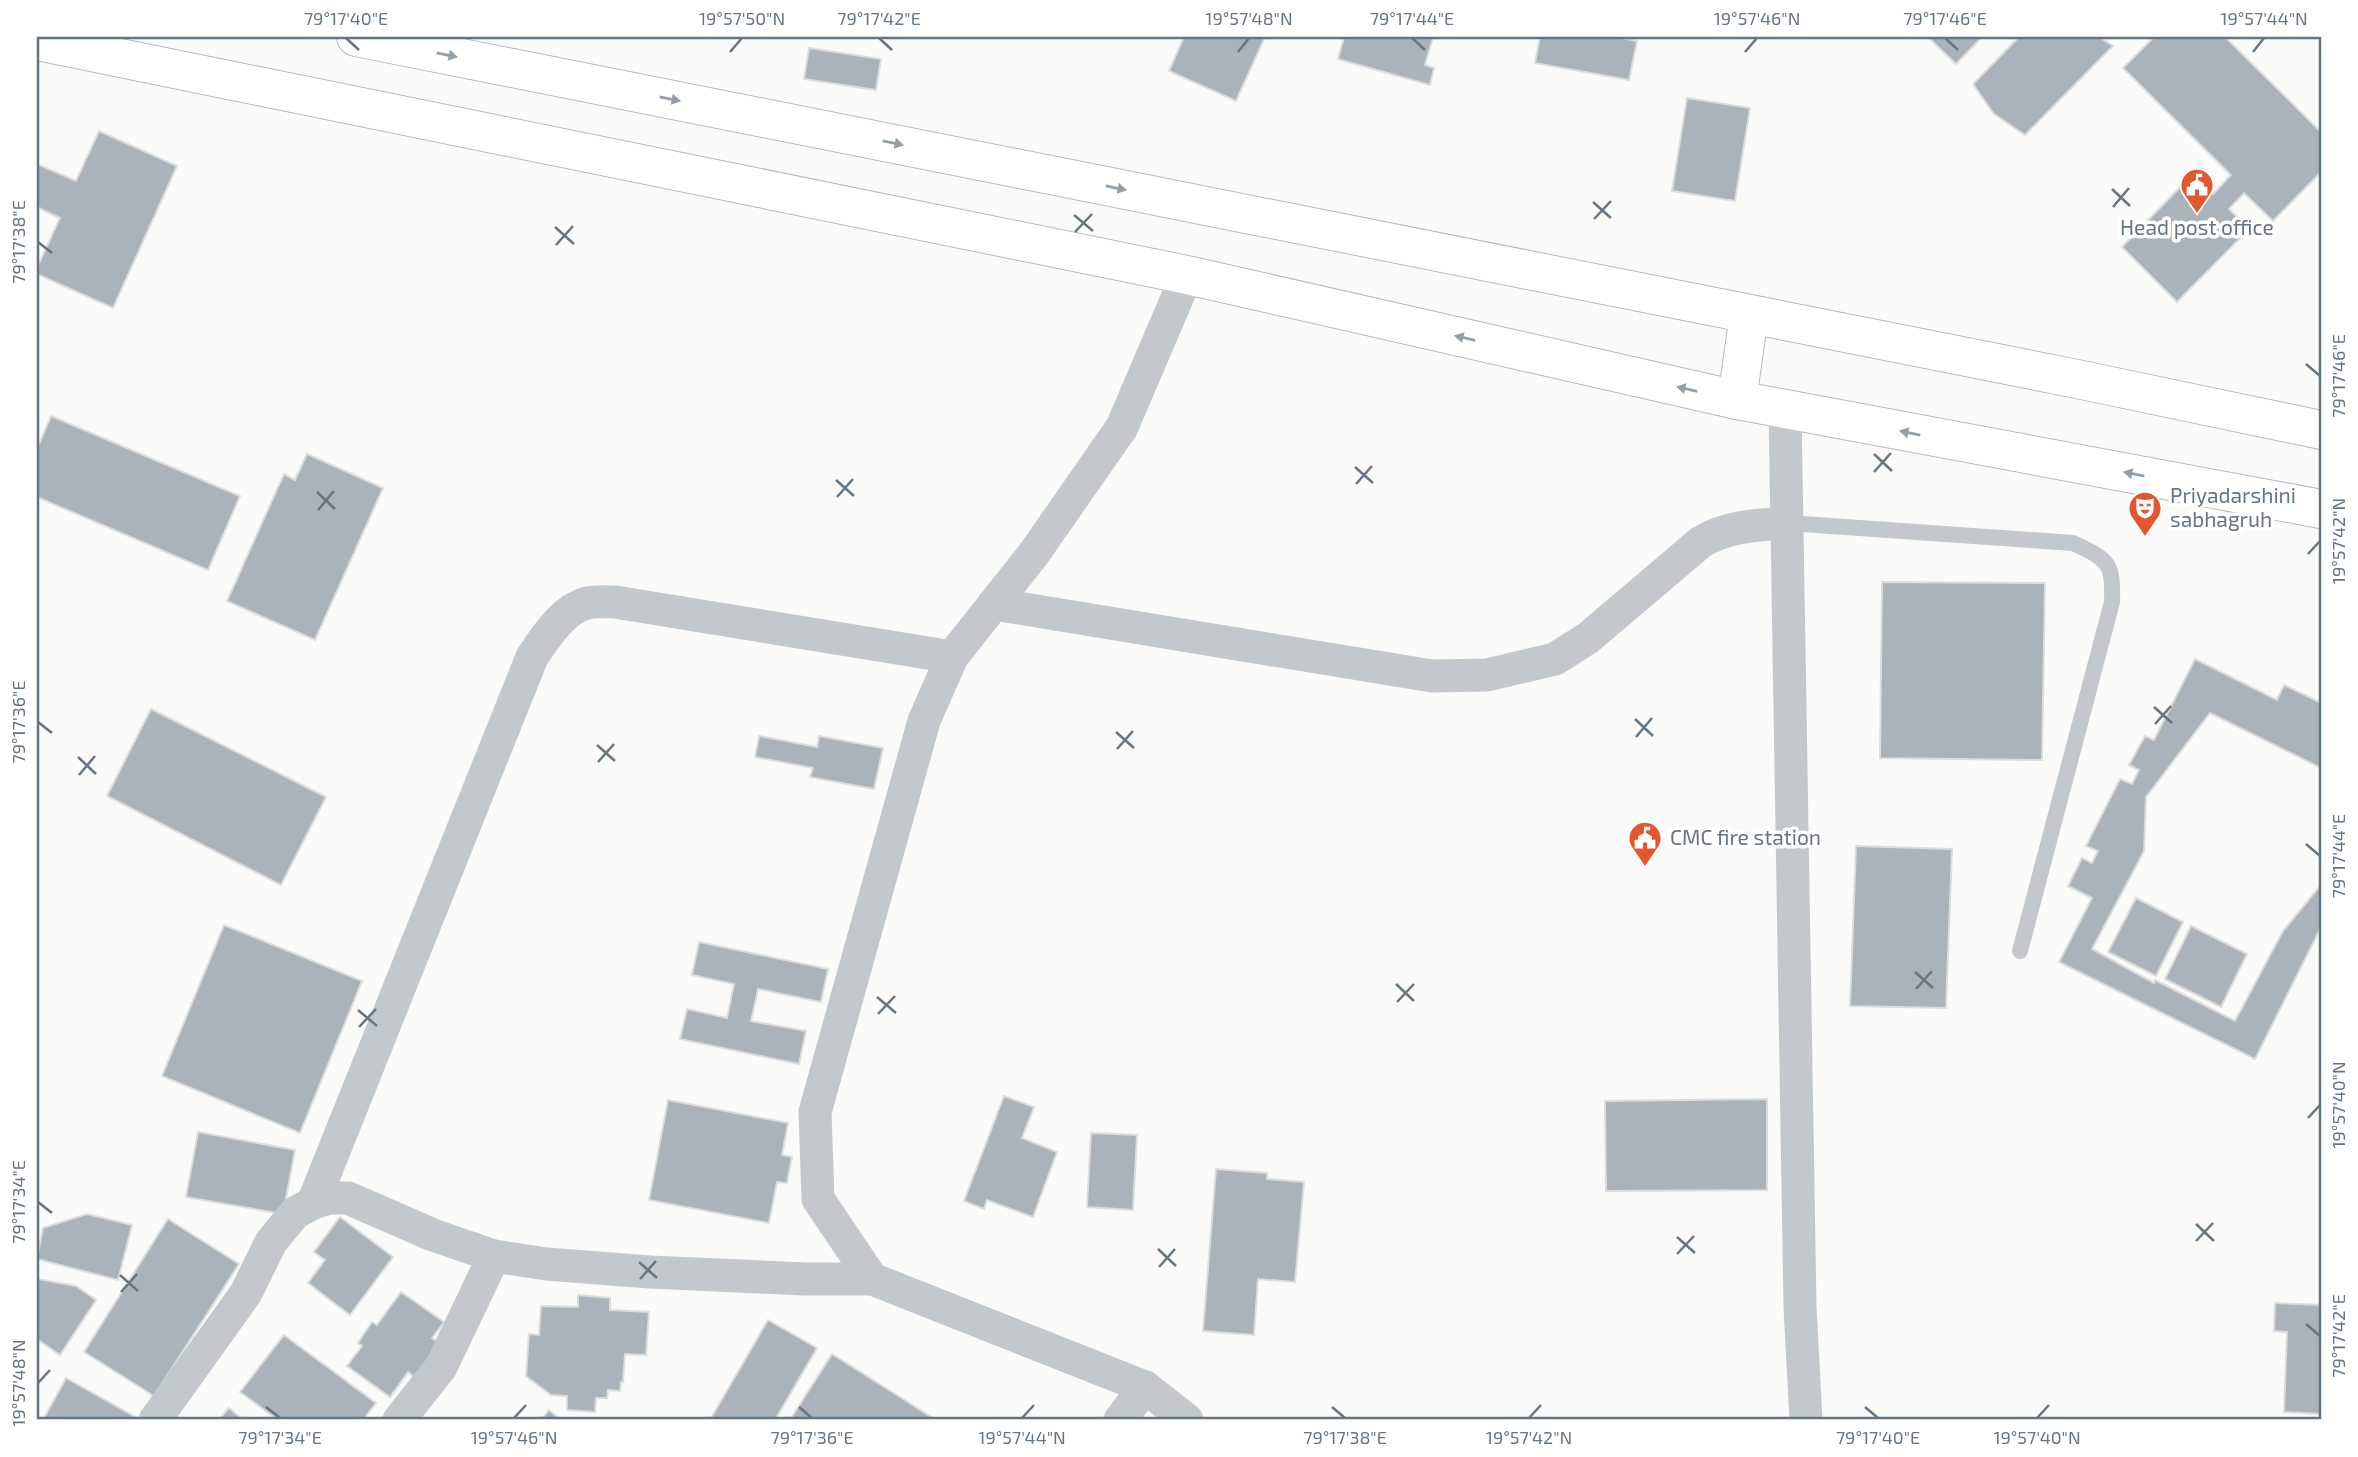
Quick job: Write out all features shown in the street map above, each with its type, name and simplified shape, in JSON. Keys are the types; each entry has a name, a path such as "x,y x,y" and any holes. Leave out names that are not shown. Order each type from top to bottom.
{"main road":[{"path":"356,37 2321,430"},
{"path":"37,41 1187,275 1785,410 2321,509"},
{"path":"1737,400 1749,314"}],"street":[{"path":"872,1279 818,1199 816,1112 924,721 952,657 1035,552 1122,427 1187,275"},
{"path":"1785,410 1800,1307 1806,1420"},
{"path":"994,604 1432,676 1487,675 1555,659 1588,638 1701,542 1719,532 1739,527 1788,523"},
{"path":"313,1203 532,657 546,636 568,613 585,603 615,602 952,657"},
{"path":"155,1420 246,1293 271,1242 295,1213 313,1203 338,1197 348,1198 433,1235 494,1256 581,1268 806,1279 872,1279 1145,1387 1187,1420"},
{"path":"399,1420 441,1367 494,1256"},
{"path":"1120,1420 1145,1387"}],"lane":[{"path":"1788,523 2073,543 2102,556 2110,569 2112,602 2020,951"}],"building":[{"path":"1184,37 1265,37 1236,101 1169,71"},
{"path":"1344,37 1433,37 1425,65 1434,68 1430,85 1338,59"},
{"path":"1540,37 1617,37 1637,41 1629,80 1535,63"},
{"path":"1928,37 1982,37 1956,64"},
{"path":"2019,37 2099,37 2113,46 2025,135 1994,114 1973,84"},
{"path":"2154,37 2225,37 2321,132 2321,172 2273,221 2244,193 2229,209 2249,229 2177,302 2122,247 2193,174 2213,194 2231,175 2123,68"},
{"path":"809,48 881,59 876,90 804,79"},
{"path":"1687,98 1750,108 1735,201 1672,191"},
{"path":"99,131 177,166 113,308 37,274 37,268 60,218 37,207 37,164 76,181"},
{"path":"51,416 240,496 208,570 37,497 37,449"},
{"path":"307,454 383,488 315,640 227,601 284,474 295,480"},
{"path":"1882,582 2045,583 2042,760 1880,758"},
{"path":"2195,659 2277,700 2284,685 2321,703 2321,768 2210,713 2146,797 2144,851 2092,949 2154,983 2155,980 2235,1021 2283,931 2321,885 2321,927 2255,1059 2059,962 2092,898 2068,886 2082,858 2092,863 2098,851 2086,846 2120,779 2132,784 2139,770 2129,765 2145,736 2154,740"},
{"path":"151,709 326,797 281,885 107,796"},
{"path":"759,736 817,747 819,736 883,748 874,789 810,777 813,768 755,757"},
{"path":"1856,846 1952,849 1946,1008 1850,1006"},
{"path":"2136,898 2183,922 2156,976 2108,952"},
{"path":"224,925 362,981 300,1133 162,1076"},
{"path":"2191,926 2247,954 2221,1007 2165,979"},
{"path":"699,942 828,969 821,1002 758,989 751,1021 806,1031 799,1064 680,1039 687,1009 727,1018 734,984 692,975"},
{"path":"1004,1096 1034,1107 1022,1138 1057,1152 1033,1217 987,1200 984,1209 964,1201"},
{"path":"1767,1099 1767,1190 1606,1191 1605,1101"},
{"path":"668,1100 788,1123 782,1155 792,1157 787,1183 777,1182 769,1223 649,1200"},
{"path":"198,1132 295,1150 283,1214 186,1197"},
{"path":"1091,1133 1137,1135 1133,1210 1087,1207"},
{"path":"1216,1169 1267,1173 1267,1179 1304,1182 1295,1282 1258,1279 1254,1335 1203,1331"},
{"path":"87,1214 132,1225 118,1280 37,1259 43,1228"},
{"path":"340,1217 393,1257 350,1315 308,1283 325,1260 314,1252"},
{"path":"168,1219 239,1264 154,1396 84,1352"},
{"path":"38,1279 76,1286 96,1300 60,1355 37,1339"},
{"path":"401,1292 444,1322 432,1338 443,1346 418,1380 408,1372 390,1397 347,1366 362,1346 358,1343 372,1322 377,1325"},
{"path":"578,1295 610,1298 610,1310 649,1312 646,1355 625,1354 620,1391 608,1390 607,1398 596,1398 595,1412 567,1410 567,1396 551,1395 526,1376 529,1334 539,1335 541,1306 578,1307"},
{"path":"2275,1303 2321,1305 2321,1414 2284,1412 2287,1332 2274,1331"},
{"path":"768,1320 817,1348 775,1420 710,1420"},
{"path":"284,1335 376,1403 363,1420 278,1420 240,1392"},
{"path":"832,1354 936,1420 790,1420"},
{"path":"66,1378 139,1419 43,1420"},
{"path":"229,1408 243,1420 218,1420"},
{"path":"549,1410 561,1420 541,1420"}],"place":[{"name":"Head post office","path":"2197,215"},
{"name":"Priyadarshini sabhagruh","path":"2145,538"},
{"name":"CMC fire station","path":"1645,868"}]}
